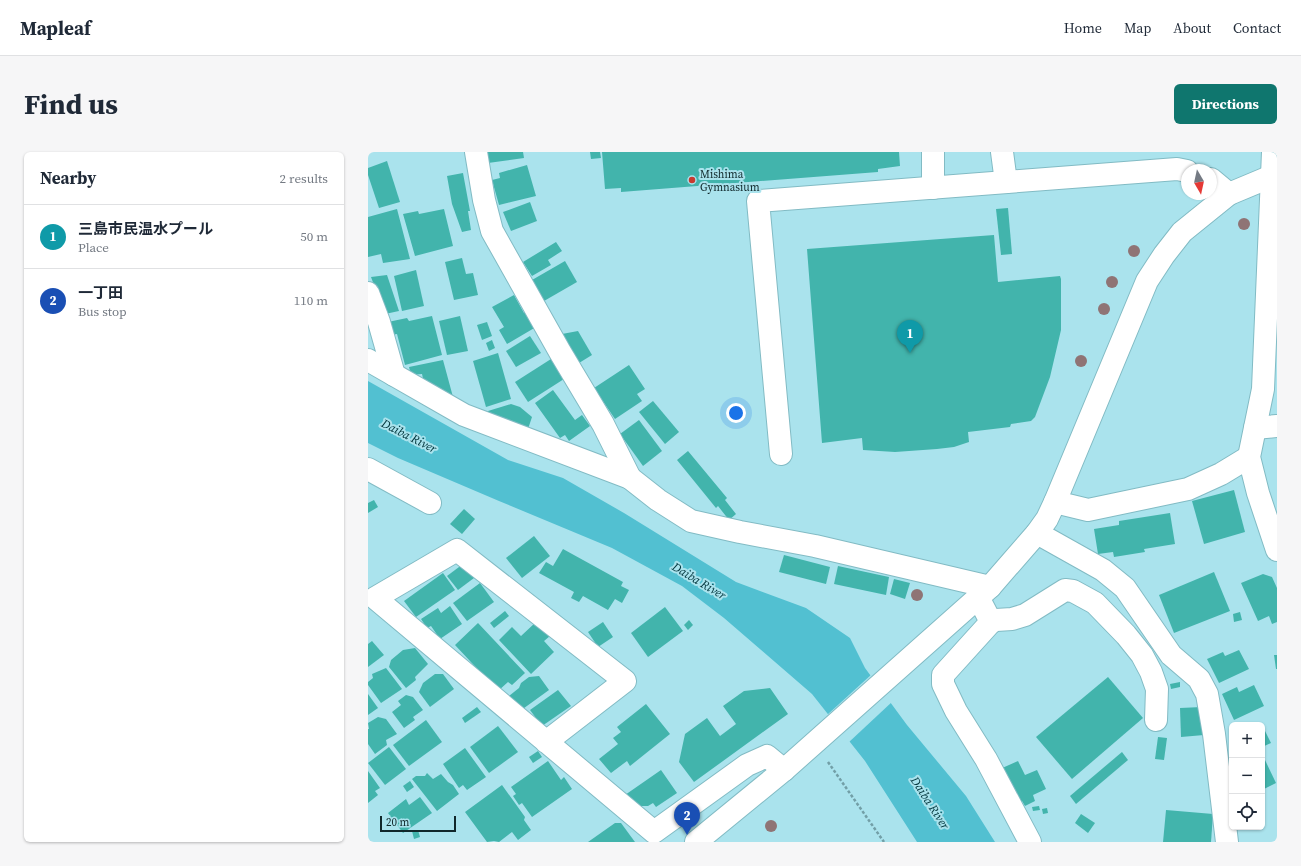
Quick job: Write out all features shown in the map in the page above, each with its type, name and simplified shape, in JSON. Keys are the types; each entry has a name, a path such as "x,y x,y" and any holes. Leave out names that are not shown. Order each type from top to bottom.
{"street":[{"path":"476,152 484,200 492,232 603,424 630,478"},
{"path":"933,152 933,188"},
{"path":"1002,152 1006,182"},
{"path":"1273,152 1274,177 1263,389 1249,457 1258,493 1277,550"},
{"path":"781,454 758,201 1181,170"},
{"path":"696,842 784,770 984,592 1037,533 1047,519 1055,502 1147,281 1164,255 1182,232 1229,194 1274,177"},
{"path":"1217,184 1229,194"},
{"path":"368,293 379,322 394,375"},
{"path":"368,360 464,415 630,478 658,500 691,521 815,546 984,592"},
{"path":"1255,428 1277,426"},
{"path":"1055,502 1088,510 1188,489 1221,474 1249,457"},
{"path":"368,469 430,503"},
{"path":"1037,533 1103,570 1125,588 1171,655 1199,679 1207,694 1214,734 1227,842"},
{"path":"546,742 625,681 457,550 374,598 546,742 654,832 747,765 767,756 784,770"},
{"path":"1030,842 986,758 956,711 943,684 943,675 990,622 1025,615 1065,590 1072,590 1095,603 1126,635 1142,656 1151,672 1157,689 1156,720"},
{"path":"984,592 990,622"}],"path":[{"path":"819,739 884,842"}],"water":[{"name":"Daiba River","path":"368,381 508,460 563,478 624,513 736,582 806,608 850,638 865,668 907,725 966,796 995,842 917,842 865,761 812,694 724,618 682,586 612,548 398,458 368,443"}],"pier":[{"path":"872,674 893,701 848,743 827,715"}],"building":[{"path":"487,152 523,152 524,158 488,163"},
{"path":"590,152 600,152 601,158 591,159"},
{"name":"Mishima Gymnasium","path":"602,152 899,152 900,166 878,169 878,172 621,192 621,188 605,189"},
{"path":"387,161 400,202 379,208 368,175 368,168"},
{"path":"527,165 536,196 499,205 492,180 500,178 499,173"},
{"path":"463,173 470,211 468,211 471,230 462,232 452,204 447,176"},
{"path":"530,202 537,221 511,231 503,212"},
{"path":"1008,208 1012,254 1001,255 996,209"},
{"path":"397,209 410,259 383,263 381,254 368,257 368,217"},
{"path":"444,209 453,246 415,256 403,214 418,211 419,214"},
{"path":"994,235 998,282 1060,276 1061,279 1061,330 1050,377 1035,417 1031,421 1011,424 1010,427 968,432 969,442 954,447 895,452 863,450 862,438 822,443 807,249"},
{"path":"556,242 562,251 548,260 551,265 532,276 523,262"},
{"path":"462,258 466,274 473,273 478,295 454,300 445,262"},
{"path":"565,261 577,282 544,301 532,280"},
{"path":"416,270 424,306 402,311 394,276"},
{"path":"387,275 399,311 385,314 371,277"},
{"path":"514,295 524,313 527,312 536,327 507,344 499,330 504,327 492,307"},
{"path":"432,316 442,355 405,365 397,334 391,335 388,322 407,318 409,321"},
{"path":"460,316 468,351 447,355 439,321"},
{"path":"487,322 492,336 482,340 477,325"},
{"path":"578,331 592,355 579,363 562,334"},
{"path":"530,336 541,353 516,367 506,351"},
{"path":"492,340 495,348 489,351 486,343"},
{"path":"498,353 511,399 486,407 473,361"},
{"path":"551,359 564,379 528,402 515,382"},
{"path":"443,360 453,397 424,383 422,374 411,375 409,367"},
{"path":"629,365 645,389 637,394 642,401 615,419 594,388"},
{"path":"553,390 575,420 582,415 590,426 569,441 565,435 560,438 535,403"},
{"path":"653,401 679,432 665,444 639,412"},
{"path":"511,404 520,407 532,417 528,429 486,415 488,411"},
{"path":"639,420 662,451 643,466 620,434"},
{"path":"688,451 727,498 725,500 736,514 729,520 718,506 716,508 677,460"},
{"path":"1234,490 1245,532 1204,544 1192,501"},
{"path":"374,500 378,507 368,513 368,503"},
{"path":"464,509 475,519 462,534 450,524"},
{"path":"1170,513 1175,544 1144,549 1145,552 1114,557 1113,552 1098,554 1094,529 1119,525 1119,521"},
{"path":"534,536 550,556 522,578 506,558"},
{"path":"563,549 623,582 621,586 629,590 622,603 615,599 608,610 583,596 579,602 571,598 574,592 539,573 546,562 553,566"},
{"path":"784,555 830,567 826,584 779,572"},
{"path":"463,564 474,578 458,590 447,576"},
{"path":"838,566 889,577 886,595 834,584"},
{"path":"1214,572 1230,611 1174,633 1159,595"},
{"path":"443,573 455,590 416,617 404,601"},
{"path":"1263,574 1272,577 1277,588 1277,622 1272,624 1269,616 1258,621 1241,583"},
{"path":"894,579 910,583 905,599 890,594"},
{"path":"480,583 494,602 467,621 453,603"},
{"path":"450,606 462,624 440,639 431,626 427,628 421,619 438,608 441,613"},
{"path":"665,607 683,631 648,657 631,633"},
{"path":"505,611 509,616 494,628 490,623"},
{"path":"1240,612 1242,620 1234,622 1233,614"},
{"path":"689,620 693,625 688,630 684,625"},
{"path":"536,622 550,636 544,641 554,652 531,674 499,640 512,627 521,636"},
{"path":"603,622 613,637 598,647 588,632"},
{"path":"478,623 525,673 512,685 508,682 498,691 455,645"},
{"path":"372,641 384,655 368,667 368,644"},
{"path":"415,648 428,664 415,677 416,680 406,688 389,667 391,660 403,650"},
{"path":"1239,650 1249,669 1219,683 1207,659 1223,652 1225,656"},
{"path":"1274,655 1277,655 1277,669 1276,669"},
{"path":"386,668 402,689 381,703 368,685 368,682 373,678 372,674"},
{"path":"435,674 443,674 454,689 430,707 419,692 423,683"},
{"path":"539,676 549,690 520,711 509,696 529,677"},
{"path":"1108,677 1143,718 1072,779 1036,737"},
{"path":"1180,682 1180,687 1171,689 1170,684"},
{"path":"1254,685 1264,706 1234,720 1222,694 1237,687 1239,692"},
{"path":"770,688 788,714 694,782 679,762 685,734 707,718 720,736 736,724 723,706 744,691"},
{"path":"558,690 571,706 542,726 530,710"},
{"path":"368,694 378,708 368,715"},
{"path":"406,695 413,697 423,710 413,717 415,720 404,728 392,712 401,705 398,701"},
{"path":"646,704 670,734 630,766 627,761 611,773 599,759 618,744 613,738 621,732 617,727"},
{"path":"477,707 481,712 465,723 462,718"},
{"path":"1202,707 1204,735 1181,737 1180,708"},
{"path":"378,717 386,719 397,734 386,740 387,745 375,754 368,744 368,723"},
{"path":"426,720 442,742 409,766 393,745"},
{"path":"498,726 518,752 489,773 470,747"},
{"path":"1265,731 1271,743 1265,746"},
{"path":"1158,737 1167,738 1164,760 1155,759"},
{"path":"389,747 406,769 385,785 368,763"},
{"path":"465,748 486,777 467,790 463,785 459,788 443,764"},
{"path":"538,751 542,757 533,763 529,757"},
{"path":"1122,752 1128,760 1076,804 1070,796"},
{"path":"1265,760 1276,783 1265,788"},
{"path":"548,761 561,780 564,777 572,789 532,817 522,803 519,805 513,796 516,794 511,787"},
{"path":"1018,761 1025,775 1037,770 1046,789 1033,795 1035,801 1025,806 1022,801 1016,804 1000,769"},
{"path":"661,770 677,793 656,807 653,803 648,806 633,806 625,795"},
{"path":"368,771 380,788 375,791 378,795 368,803"},
{"path":"427,773 433,779 441,774 453,785 459,794 437,811 412,779 416,776 425,776"},
{"path":"410,781 414,787 407,792 403,786"},
{"path":"502,785 525,817 524,820 531,830 518,840 512,832 499,842 487,842 465,812"},
{"path":"420,797 432,813 403,833 388,813 406,799 409,805"},
{"path":"1039,806 1040,810 1033,811 1032,807"},
{"path":"1047,808 1048,813 1043,814 1042,809"},
{"path":"1166,810 1213,814 1211,842 1163,842"},
{"path":"1081,814 1095,823 1088,833 1075,823"},
{"path":"615,823 621,823 635,842 588,842"},
{"path":"418,830 420,837 414,839 412,831"}],"place":[{"name":"Mishima Gymnasium","path":"692,180"},
{"name":"三島市民温水プール","path":"910,353"},
{"name":"一丁田","path":"687,835"}]}
